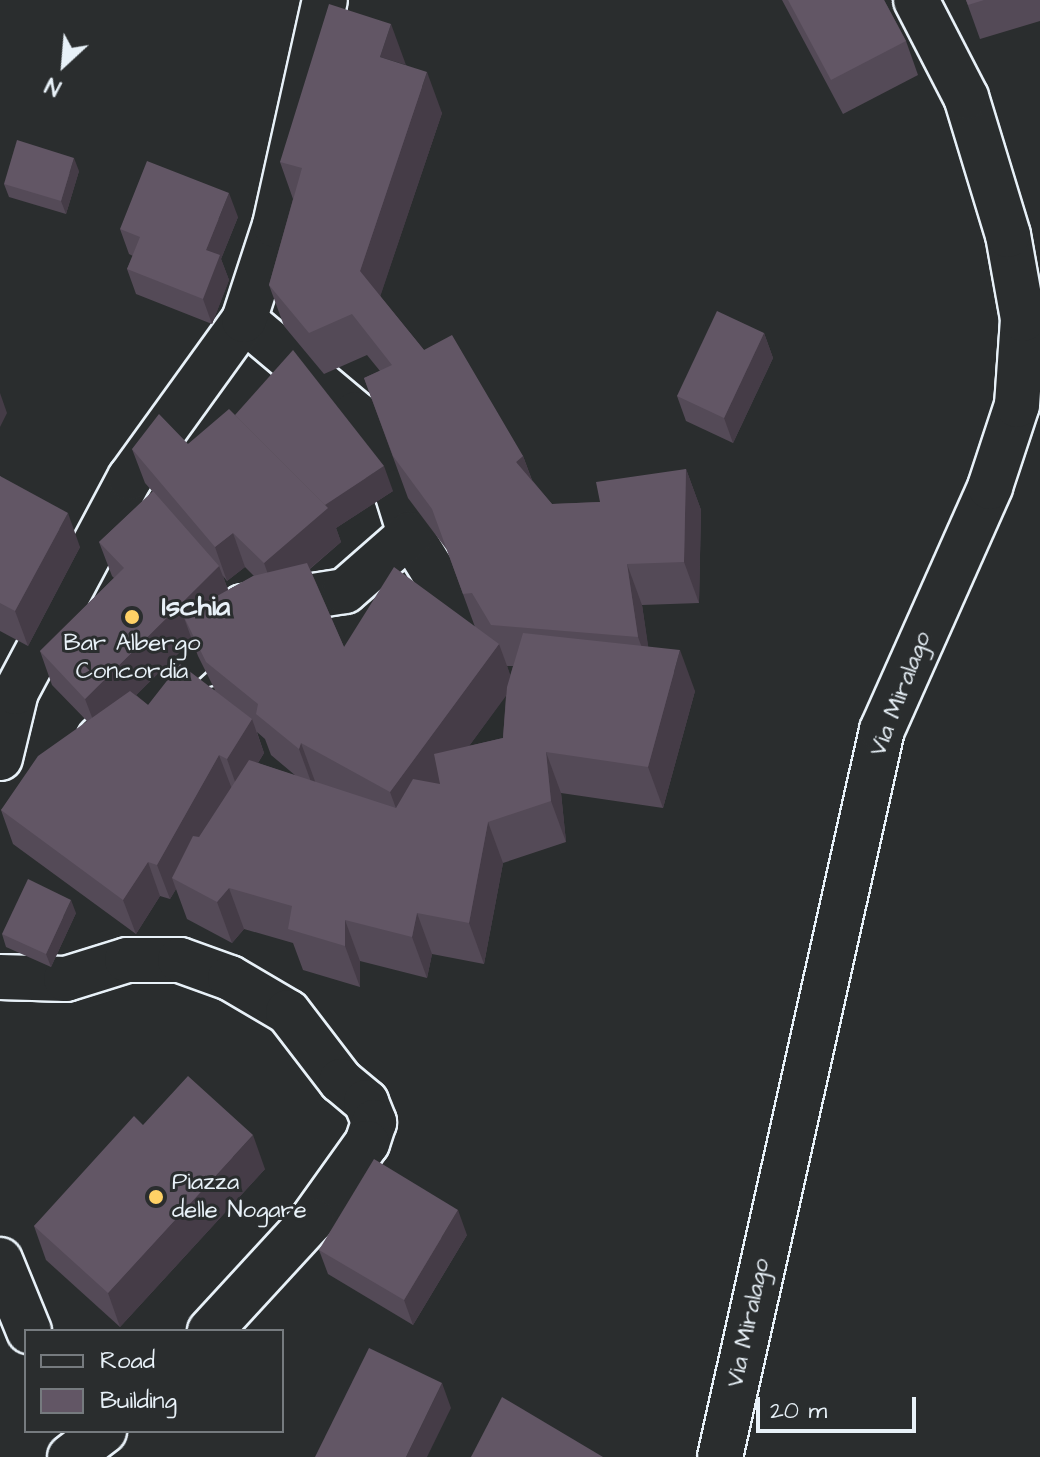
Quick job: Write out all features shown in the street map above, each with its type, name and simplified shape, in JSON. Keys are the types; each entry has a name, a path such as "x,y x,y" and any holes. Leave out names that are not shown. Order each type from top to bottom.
{"street":[{"path":"0,758 16,692 130,478 244,320 275,225 325,0"},
{"name":"Via Miralago","path":"720,1457 882,730 990,487 1017,405 1023,319 1008,235 966,97 916,0"},
{"path":"244,320 356,414 397,492 410,534 482,651 523,683 416,828"},
{"path":"70,763 175,675 243,607 345,591 410,534"},
{"path":"175,675 262,746 280,787 354,819"},
{"path":"0,977 66,979 127,960 180,960 230,978 288,1012 341,1081 366,1102 374,1122 367,1143 312,1220 212,1329"},
{"path":"0,1260 28,1329"},
{"path":"62,1433 67,1457 101,1433"}],"building":[{"path":"788,0 884,0 906,41 831,80"},
{"path":"966,0 984,0 968,5"},
{"path":"329,4 391,24 380,57 427,72 360,271 424,350 452,335 523,456 516,462 552,504 600,502 596,482 686,469 684,562 627,564 638,637 491,625 472,593 463,594 432,509 393,456 364,378 392,365 352,314 309,333 269,285 302,168 280,162"},
{"path":"17,140 74,158 61,201 4,184"},
{"path":"147,161 229,193 206,250 220,255 203,299 127,269 140,237 120,229"},
{"path":"717,311 764,333 724,418 677,396"},
{"path":"293,350 384,466 325,505 235,415"},
{"path":"229,409 328,508 264,563 233,533 215,547 132,449 159,414 188,444"},
{"path":"0,476 68,513 15,611 0,603"},
{"path":"153,491 219,566 85,699 40,651 124,568 99,542"},
{"path":"307,563 344,647 394,567 499,644 390,792 301,743 299,749 256,714 258,704 206,662 183,615 253,576"},
{"path":"523,633 680,650 648,767 546,752 551,801 488,822 469,923 417,913 412,937 345,920 345,946 288,929 292,906 229,888 217,902 172,878 193,836 199,837 249,760 396,808 413,779 440,784 434,754 503,738 507,687"},
{"path":"180,664 252,719 227,759 219,755 157,865 148,862 123,900 1,810 38,756 130,691 148,705"},
{"path":"28,879 71,900 46,954 2,934"},
{"path":"188,1076 253,1135 108,1293 34,1226 134,1116 143,1125"},
{"path":"374,1159 458,1210 404,1300 319,1250"},
{"path":"369,1348 442,1383 406,1457 315,1457"},
{"path":"502,1397 603,1457 471,1457"}],"place":[{"name":"Bar Albergo Concordia","path":"132,617"},
{"name":"Piazza delle Nogare","path":"156,1197"}],"district":[{"name":"Ischia","path":"196,607"}]}
